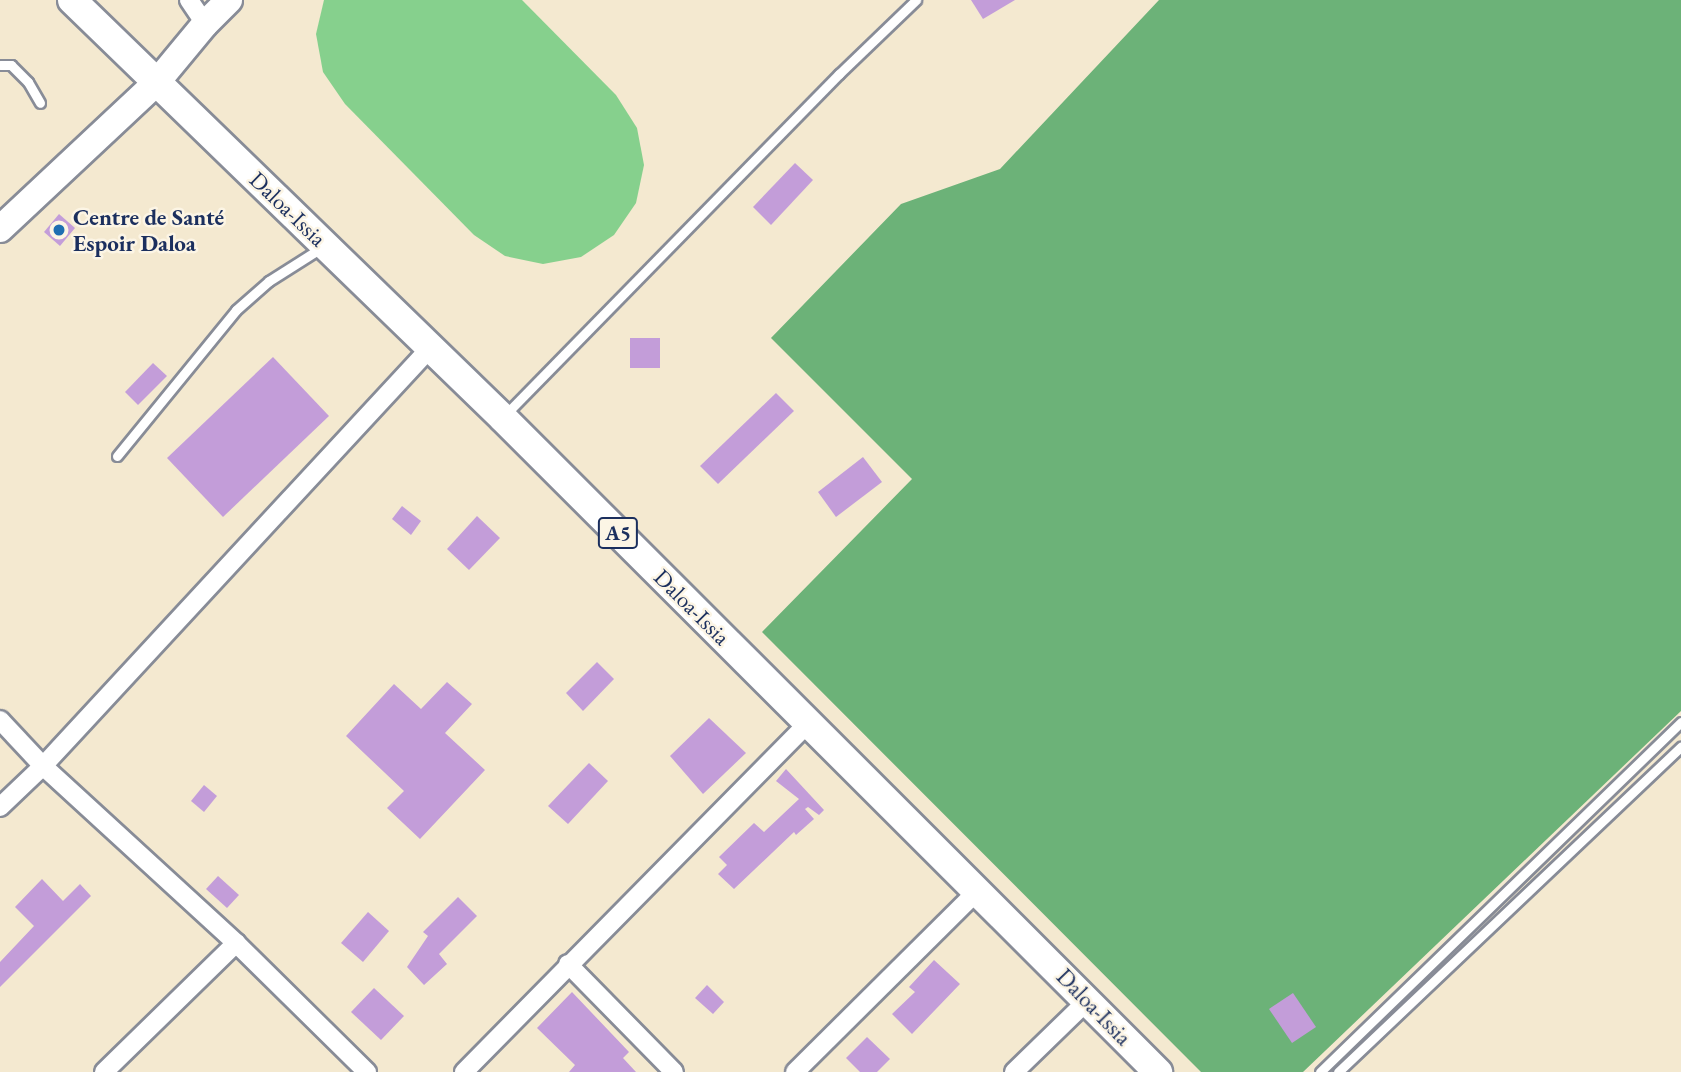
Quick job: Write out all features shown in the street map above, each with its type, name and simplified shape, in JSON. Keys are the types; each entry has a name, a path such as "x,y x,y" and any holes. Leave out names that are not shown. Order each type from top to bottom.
{"main road":[{"name":"Daloa-Issia","path":"72,0 503,418 1158,1072"}],"street":[{"path":"189,0 205,24"},
{"path":"0,229 157,82 205,24 229,0"},
{"path":"0,807 43,766 431,347"},
{"path":"0,720 43,766 236,943 367,1072"},
{"path":"464,1072 808,723"},
{"path":"795,1072 978,890"},
{"path":"104,1072 236,943"},
{"path":"568,964 674,1072"},
{"path":"1014,1072 1088,1000"}],"lane":[{"path":"503,418 839,74 916,0"},
{"path":"0,65 11,65 28,82 40,103"},
{"path":"117,456 236,310 269,281 326,245"},
{"path":"1320,1072 1681,722"},
{"path":"1338,1072 1681,745 1671,732"}],"green space":[{"path":"324,0 522,0 616,95 637,128 644,165 636,203 614,235 581,257 543,264 505,256 474,235 345,104 323,72 316,34"},
{"path":"1159,0 1681,0 1681,711 1303,1072 1201,1072 762,632 912,479 771,338 901,204 1000,169"}],"building":[{"path":"971,0 1015,0 983,19"},
{"path":"795,163 813,180 771,225 753,207"},
{"name":"Centre de Santé Espoir Daloa","path":"59,214 75,228 60,246 44,232"},
{"path":"630,338 660,338 660,368 630,368"},
{"path":"273,357 329,416 223,517 167,458"},
{"path":"153,363 167,376 138,405 125,392"},
{"path":"776,393 794,411 718,484 700,466"},
{"path":"863,457 882,482 836,517 818,492"},
{"path":"402,506 421,521 411,535 392,519"},
{"path":"477,516 500,538 469,570 447,549"},
{"path":"597,662 614,679 583,711 566,693"},
{"path":"447,682 472,704 445,733 485,770 420,839 387,808 404,791 346,736 394,684 421,709"},
{"path":"709,718 746,753 703,794 670,756"},
{"path":"589,763 608,781 568,824 548,806"},
{"path":"786,769 824,810 819,815 808,807 805,809 814,819 796,835 794,832 734,889 718,874 727,865 719,857 754,823 764,832 799,799 776,781"},
{"path":"204,785 217,796 204,812 191,801"},
{"path":"218,876 239,895 227,908 206,889"},
{"path":"42,879 63,901 80,884 91,896 0,987 0,962 34,926 15,907"},
{"path":"458,897 477,916 439,954 447,964 424,985 407,967 428,936 423,932"},
{"path":"368,912 389,931 363,962 341,943"},
{"path":"934,960 960,984 912,1034 892,1014 915,992 909,987"},
{"path":"707,985 724,1002 713,1014 695,998"},
{"path":"374,988 404,1016 381,1040 351,1012"},
{"path":"572,992 629,1052 623,1058 636,1072 569,1072 575,1065 537,1028"},
{"path":"1293,993 1316,1027 1292,1043 1269,1009"},
{"path":"867,1037 890,1059 877,1072 860,1072 846,1058"}],"place":[{"name":"Centre de Santé Espoir Daloa","path":"59,230"}]}
